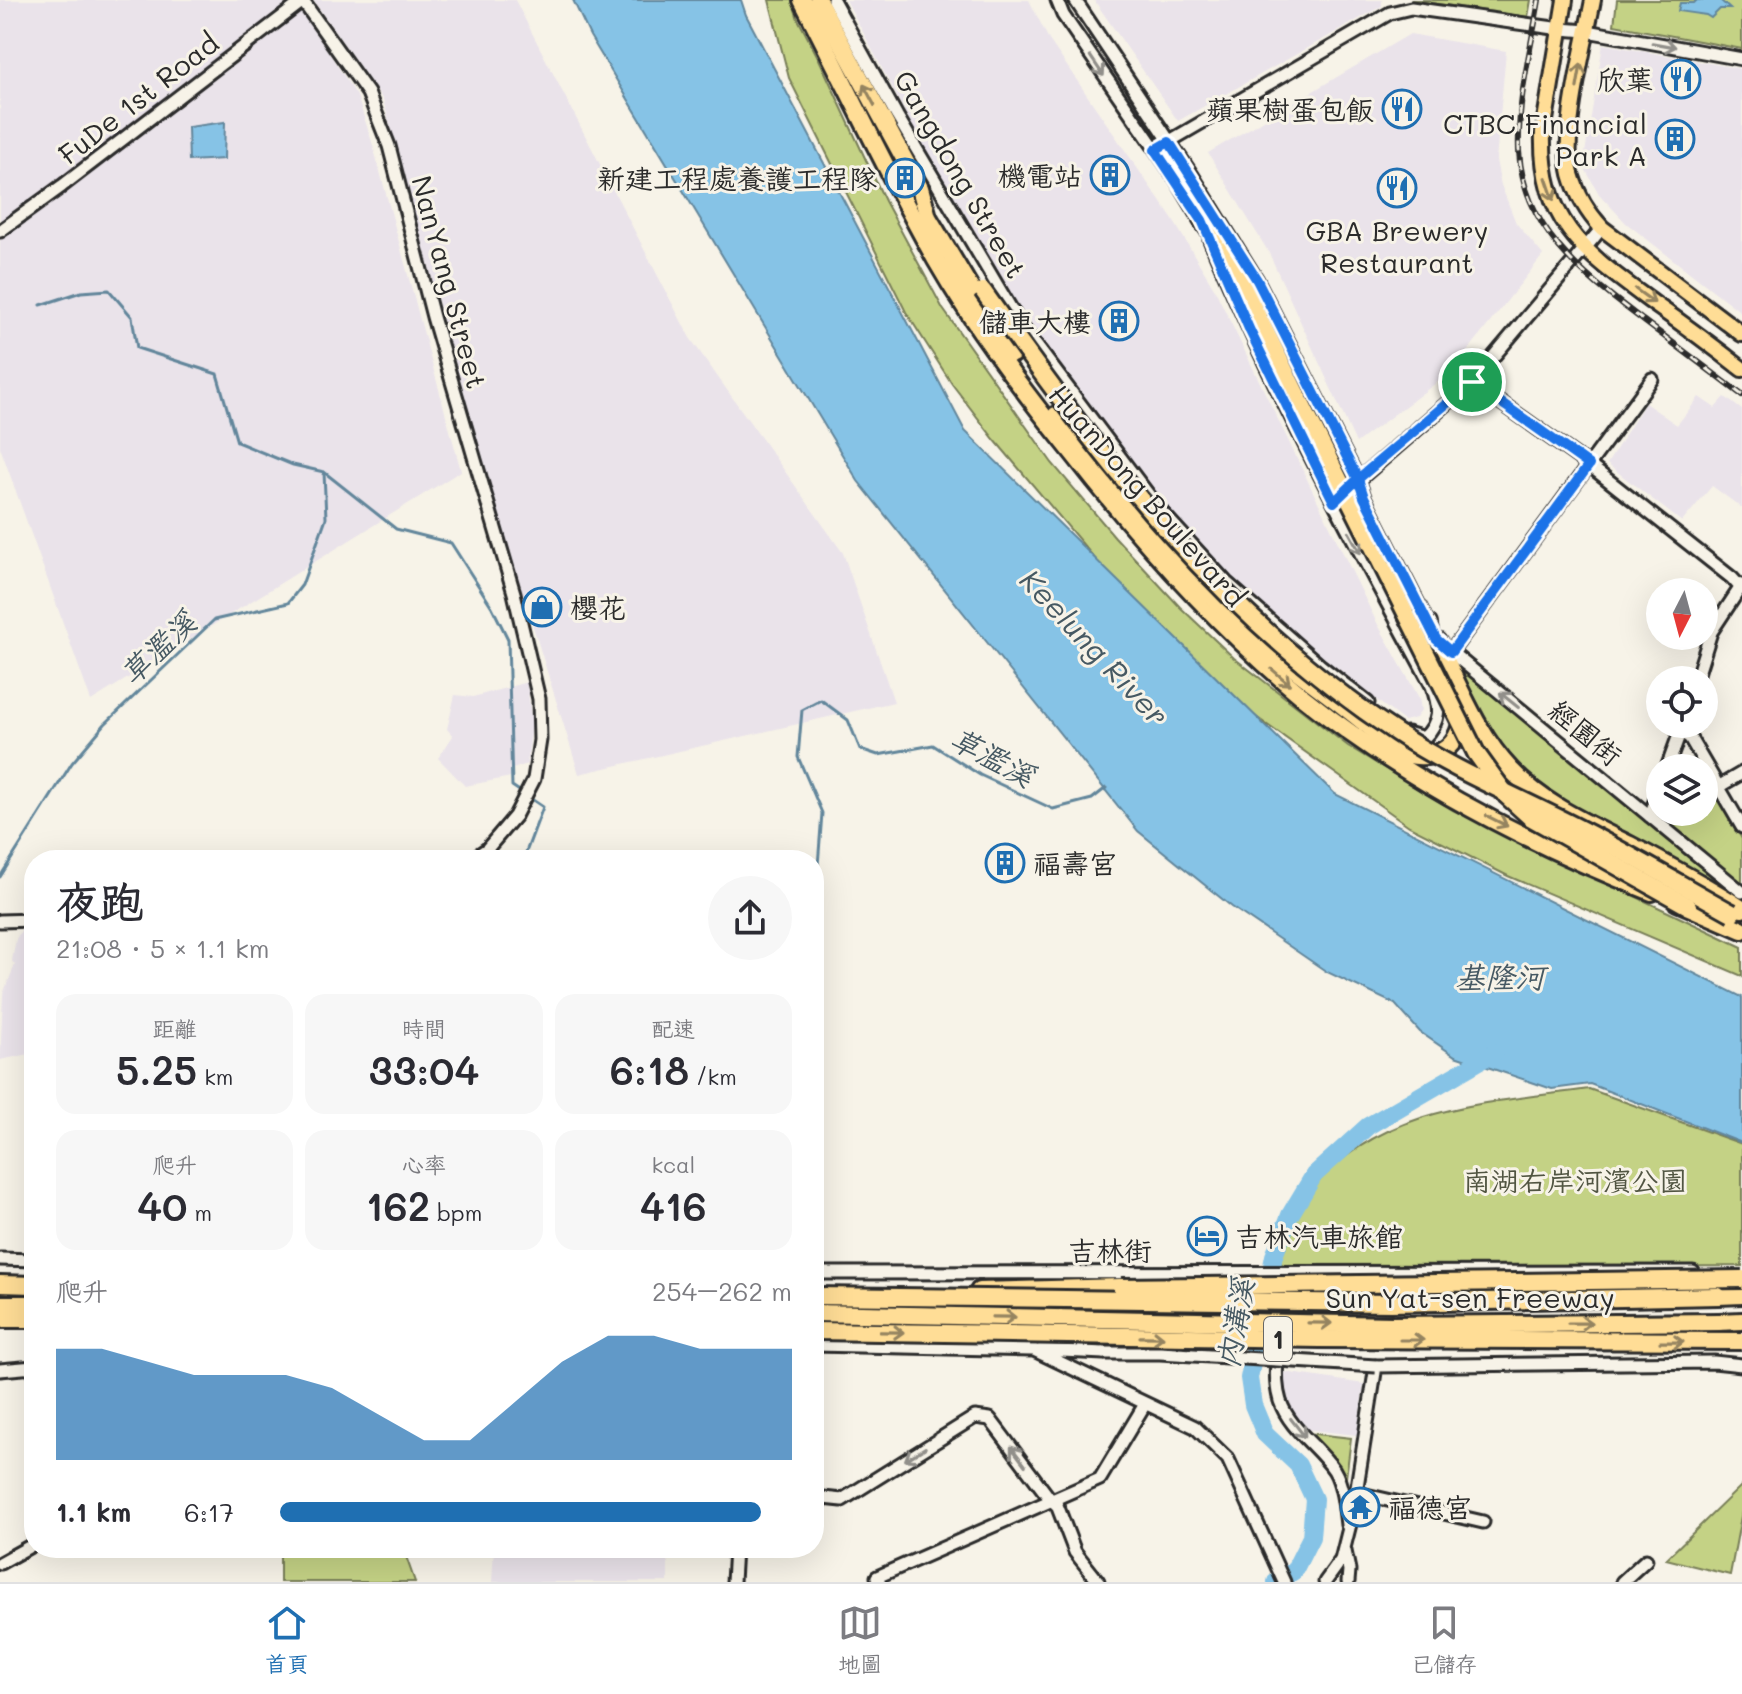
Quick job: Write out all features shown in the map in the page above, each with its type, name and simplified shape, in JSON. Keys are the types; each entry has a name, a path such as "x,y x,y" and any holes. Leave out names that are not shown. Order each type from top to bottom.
{"highway":[{"name":"HuanDong Boulevard","path":"802,0 936,261 968,312 1096,484 1237,639 1328,715 1376,750 1454,798 1612,876 1742,930"},
{"path":"818,0 920,188 928,217 991,324 1048,405 1142,520 1211,596 1249,631 1397,751 1419,757 1440,754 1448,748 1458,734 1462,715 1429,642 1432,631"},
{"path":"867,126 883,145 979,312 991,324"},
{"name":"HuanDong Boulevard","path":"920,188 983,291 1082,428 1211,580 1258,625 1308,668 1397,734 1739,913"},
{"path":"1202,220 1230,258 1476,753 1507,796 1530,817 1688,906"},
{"path":"1432,631 1480,728 1511,769 1532,789 1558,808 1647,855 1739,913"},
{"path":"1384,739 1417,743 1424,738"},
{"name":"1","path":"824,1296 1121,1287 1742,1279"},
{"path":"0,1284 24,1285"},
{"name":"Sun Yat-sen Freeway","path":"824,1296 1391,1303 1742,1295"},
{"path":"0,1304 24,1304"},
{"name":"Sun Yat-sen Freeway","path":"824,1313 1393,1325 1742,1321"},
{"path":"0,1319 24,1319"},
{"name":"1","path":"824,1331 1336,1340 1742,1341"}],"main road":[{"path":"1565,0 1542,153 1545,173 1560,218 1583,249 1742,369"},
{"path":"1593,0 1573,111 1569,162 1571,175 1586,210 1602,228 1742,334"}],"street":[{"name":"FuDe 1st Road","path":"0,231 302,0"},
{"name":"NanYang Street","path":"302,0 368,93 379,116 437,330 514,593 539,699 540,740 534,779 515,816 486,850"},
{"name":"Gangdong Street","path":"833,0 897,116 1020,324 1160,510 1226,582 1321,666 1406,733 1424,738"},
{"path":"1057,0 1063,15 1202,220 1250,331 1334,502 1432,686 1439,706 1438,720 1424,738"},
{"path":"1075,0 1257,280 1432,631"},
{"path":"1155,150 1398,10 1426,9 1587,31 1742,59"},
{"path":"1334,502 1472,382 1602,228"},
{"path":"1451,652 1652,379"},
{"path":"1472,382 1589,465 1741,587 1711,632 1700,666"},
{"name":"經園街","path":"1432,631 1451,652 1646,813"},
{"path":"1742,773 1718,787 1742,827"},
{"name":"經園街","path":"1662,826 1742,892"},
{"path":"0,921 24,920"},
{"path":"0,1259 24,1260"},
{"path":"1288,1272 1275,1373 1281,1402 1296,1429 1335,1472 1345,1505 1348,1529"},
{"name":"吉林街","path":"824,1273 1742,1272"},
{"path":"824,1345 1160,1353 1376,1366 1714,1362 1742,1365"},
{"path":"1034,1350 1195,1427 1228,1459 1284,1582"},
{"path":"1325,1582 1341,1560 1345,1548 1357,1493 1376,1366"},
{"path":"0,1370 24,1368"},
{"path":"865,1582 878,1580 1050,1499 1100,1479 1145,1404"},
{"path":"824,1498 842,1500 975,1417 983,1416 990,1419 1057,1505 1075,1552 1098,1581"},
{"path":"1357,1493 1483,1522"},
{"path":"1345,1548 1348,1582"},
{"path":"0,1563 24,1550"},
{"path":"733,1582 734,1558"},
{"path":"1622,1582 1646,1560"}],"shaded area":[{"path":"0,0 295,0 357,96 461,471 91,701 0,447"},
{"path":"313,0 515,0 690,338 843,553 894,702 579,774 482,463 383,100"},
{"path":"846,0 1029,0 1049,40 1173,220 1214,288 1376,621 1419,698 1421,710 1416,718 1404,721 1312,651 1227,576 1147,484 1059,367 955,207"},
{"path":"1094,0 1382,0 1382,6 1178,121"},
{"path":"1410,34 1506,51 1496,160 1501,185 1516,223 1543,255 1452,371 1356,443 1269,253 1208,153"},
{"path":"1603,44 1742,69 1742,313 1626,223 1599,194 1583,165"},
{"path":"1699,397 1715,408 1725,397 1742,410 1742,508 1712,486 1682,522 1607,464 1645,403 1677,425"},
{"path":"527,682 532,725 527,764 510,770 511,777 465,786 438,758 453,736 447,729 455,695 473,697"},
{"path":"24,929 24,1055 0,1060 3,994 15,965 12,961 16,939"},
{"path":"1284,1372 1364,1384 1357,1435 1302,1429 1287,1404 1283,1391"},
{"path":"493,1558 668,1558 668,1582 492,1582"}],"green space":[{"path":"769,0 792,0 798,19 885,201 943,309 1052,463 1180,607 1234,658 1348,746 1453,810 1742,947 1742,976 1508,876 1409,826 1238,704 1140,612 994,439 952,384 906,312 789,78"},
{"path":"1411,0 1531,0 1528,17"},
{"path":"1617,0 1742,0 1742,49 1614,25"},
{"path":"1454,659 1646,820 1646,826 1654,826 1742,900 1663,852 1555,796 1507,757"},
{"path":"1718,797 1742,839 1742,885 1673,826 1718,826"},
{"name":"南湖右岸河濱公園","path":"1589,1089 1742,1144 1742,1266 1291,1269 1279,1262 1297,1214 1312,1189 1340,1161 1370,1140 1404,1124 1439,1113"},
{"path":"1307,1433 1351,1438 1346,1478"},
{"path":"1742,1485 1742,1511 1730,1575 1666,1559"},
{"path":"280,1558 407,1558 415,1582 280,1582"}],"water":[{"name":"基隆河","path":"573,0 741,0 746,15 965,431 1335,794 1742,997 1742,1143 1590,1084 1552,1089 1455,1056 1420,1032 1395,1004 1327,972 1232,907 1138,831 858,481 590,36"},
{"path":"1697,0 1720,0 1730,9 1720,9 1711,18 1678,11 1680,3 1694,3"},
{"path":"225,122 224,159 189,161 188,127"}],"waterway":[{"name":"草濫溪","path":"41,305 81,292 109,290 132,317 137,348 217,374 237,442 293,465 324,472 396,529 451,543 492,607 508,639 512,786 543,807 527,850"},
{"name":"草濫溪","path":"0,877 72,763 105,724 214,620 288,603 302,585 326,518 324,472"},
{"name":"草濫溪","path":"819,850 822,813 798,757 802,710 821,700 848,720 860,749 878,755 933,745 980,775 1053,809 1092,799 1106,788"},
{"name":"內溝溪","path":"1276,1582 1294,1571 1311,1537 1314,1499 1298,1465 1265,1434 1253,1405 1249,1378 1274,1256 1290,1215 1314,1175 1368,1126 1495,1052"}],"railway":[{"path":"1539,0 1522,94 1519,132 1523,180 1532,205 1545,229 1580,269 1742,395"}],"place":[{"name":"欣葉","path":"1681,79"},
{"name":"蘋果樹蛋包飯","path":"1402,109"},
{"name":"CTBC Financial Park A","path":"1675,139"},
{"name":"機電站","path":"1110,175"},
{"name":"新建工程處養護工程隊","path":"905,178"},
{"name":"GBA Brewery Restaurant","path":"1397,188"},
{"name":"儲車大樓","path":"1119,321"},
{"name":"櫻花","path":"542,607"},
{"name":"福壽宮","path":"1005,863"},
{"name":"吉林汽車旅館","path":"1207,1236"},
{"name":"福德宮","path":"1360,1507"}],"route":[{"path":"1472,382 1358,479 1257,280 1169,142 1155,150 1202,220 1250,331 1334,502 1358,479 1364,497 1436,639 1451,652 1589,465 1472,382"}],"water label":[{"name":"Keelung River","path":"1095,647"}]}
